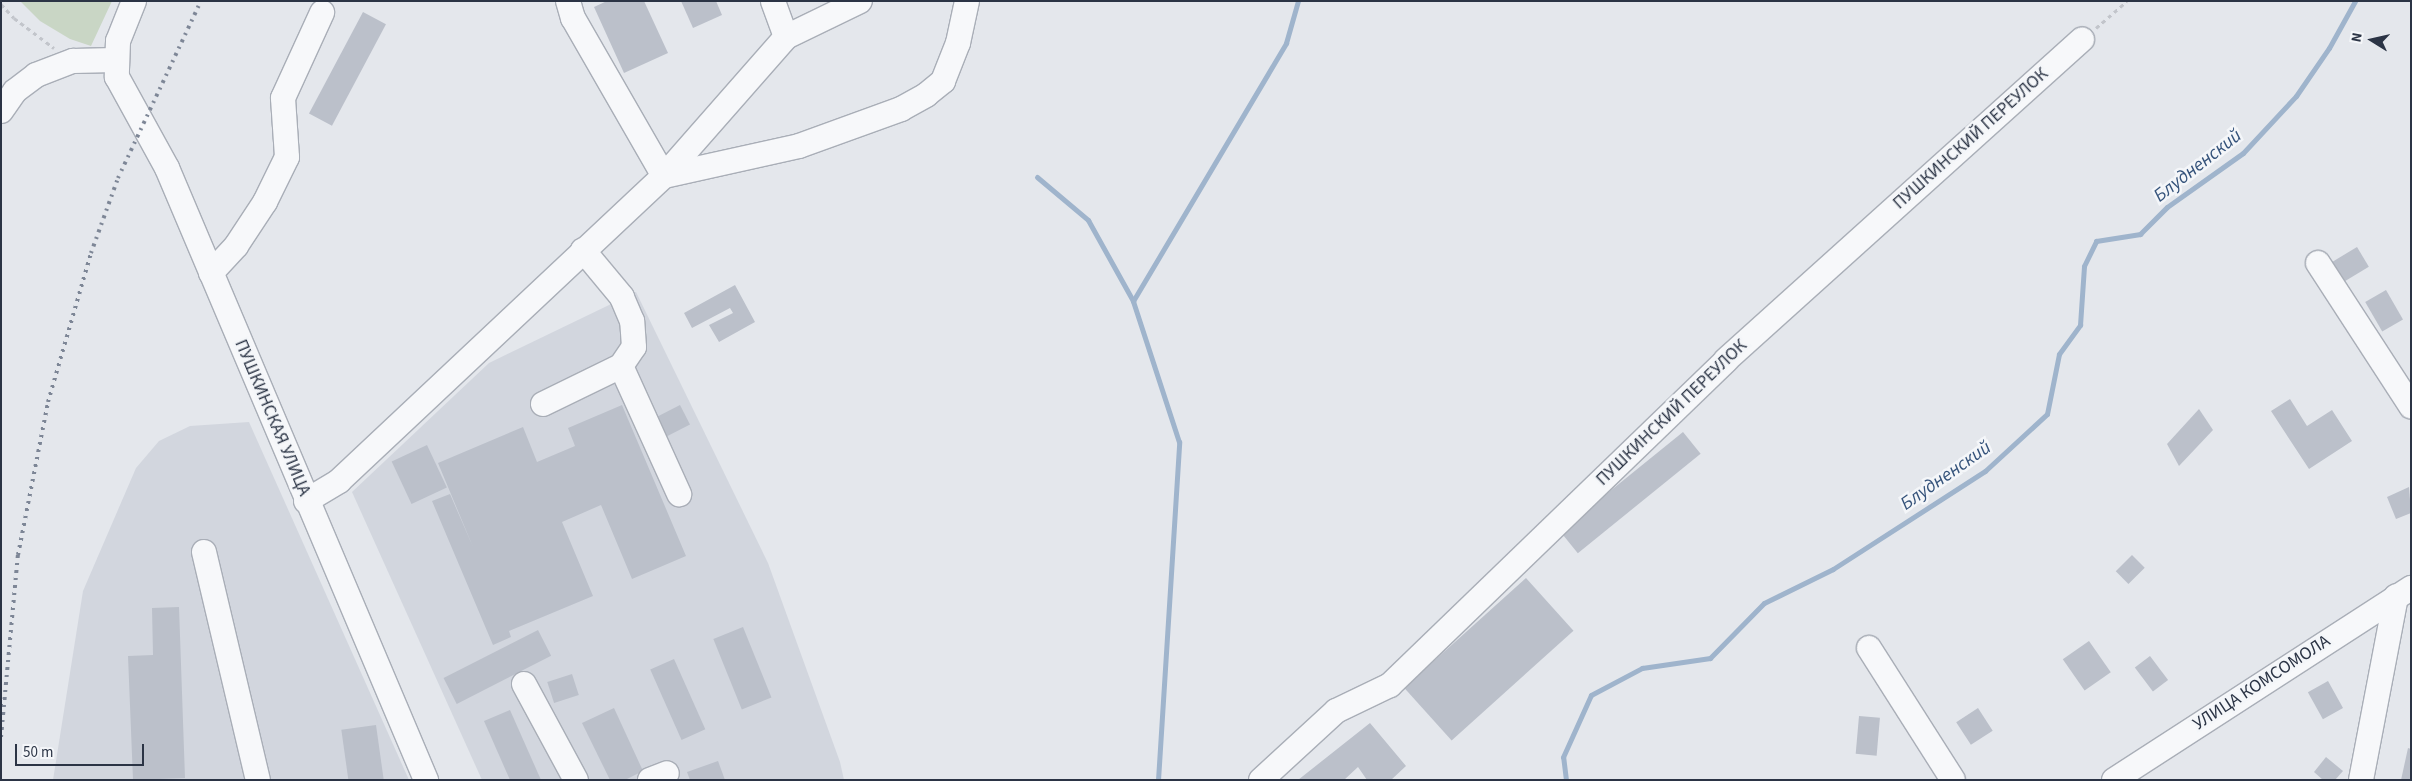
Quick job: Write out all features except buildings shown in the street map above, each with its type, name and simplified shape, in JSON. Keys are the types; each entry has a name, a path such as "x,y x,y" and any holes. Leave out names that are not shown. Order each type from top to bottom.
{"street":[{"path":"1,110 15,91 36,75 73,61 115,60 118,40 134,1"},
{"path":"568,1 573,18 664,176"},
{"path":"773,1 786,37"},
{"path":"306,501 339,481 664,176 786,37 860,1"},
{"path":"664,176 799,146 901,109 926,95 943,81 958,43 967,1"},
{"path":"211,273 241,239 265,202 287,157 283,98 322,13"},
{"name":"ПУШКИНСКИЙ ПЕРЕУЛОК","path":"1261,780 1336,711 1390,685 1726,360 2082,40"},
{"name":"ПУШКИНСКАЯ УЛИЦА","path":"115,60 122,91 167,168 306,501 426,780"},
{"path":"543,404 621,366 634,348 632,321 622,297 583,250"},
{"path":"2318,263 2403,377 2411,406"},
{"path":"621,366 679,494"},
{"path":"204,552 258,780"},
{"path":"2361,780 2404,592"},
{"name":"УЛИЦА КОМСОМОЛА","path":"2114,780 2404,592"},
{"path":"1869,648 1953,780"},
{"path":"524,684 576,780"}],"path":[{"path":"2082,40 2126,1"},
{"path":"1,4 14,18 73,61"}],"shaded area":[{"path":"636,292 768,563 840,762 844,780 482,780 352,492 489,363"},
{"path":"249,422 409,780 53,780 83,591 136,468 159,441 190,426"}],"green space":[{"path":"20,1 112,1 91,46 70,39 40,21"}],"waterway":[{"path":"1158,780 1179,442 1133,301 1286,43 1298,1"},
{"name":"Блудненский","path":"1566,780 1563,757 1591,695 1642,668 1710,658 1764,603 1833,569 1985,471 2047,414 2059,354 2080,325 2084,266 2096,241 2140,234 2167,207 2243,153 2296,96 2329,48 2355,1"},
{"path":"1037,177 1088,220 1133,301"}],"railway":[{"path":"1,737 18,555 48,402 91,253 118,178 201,1"}]}
